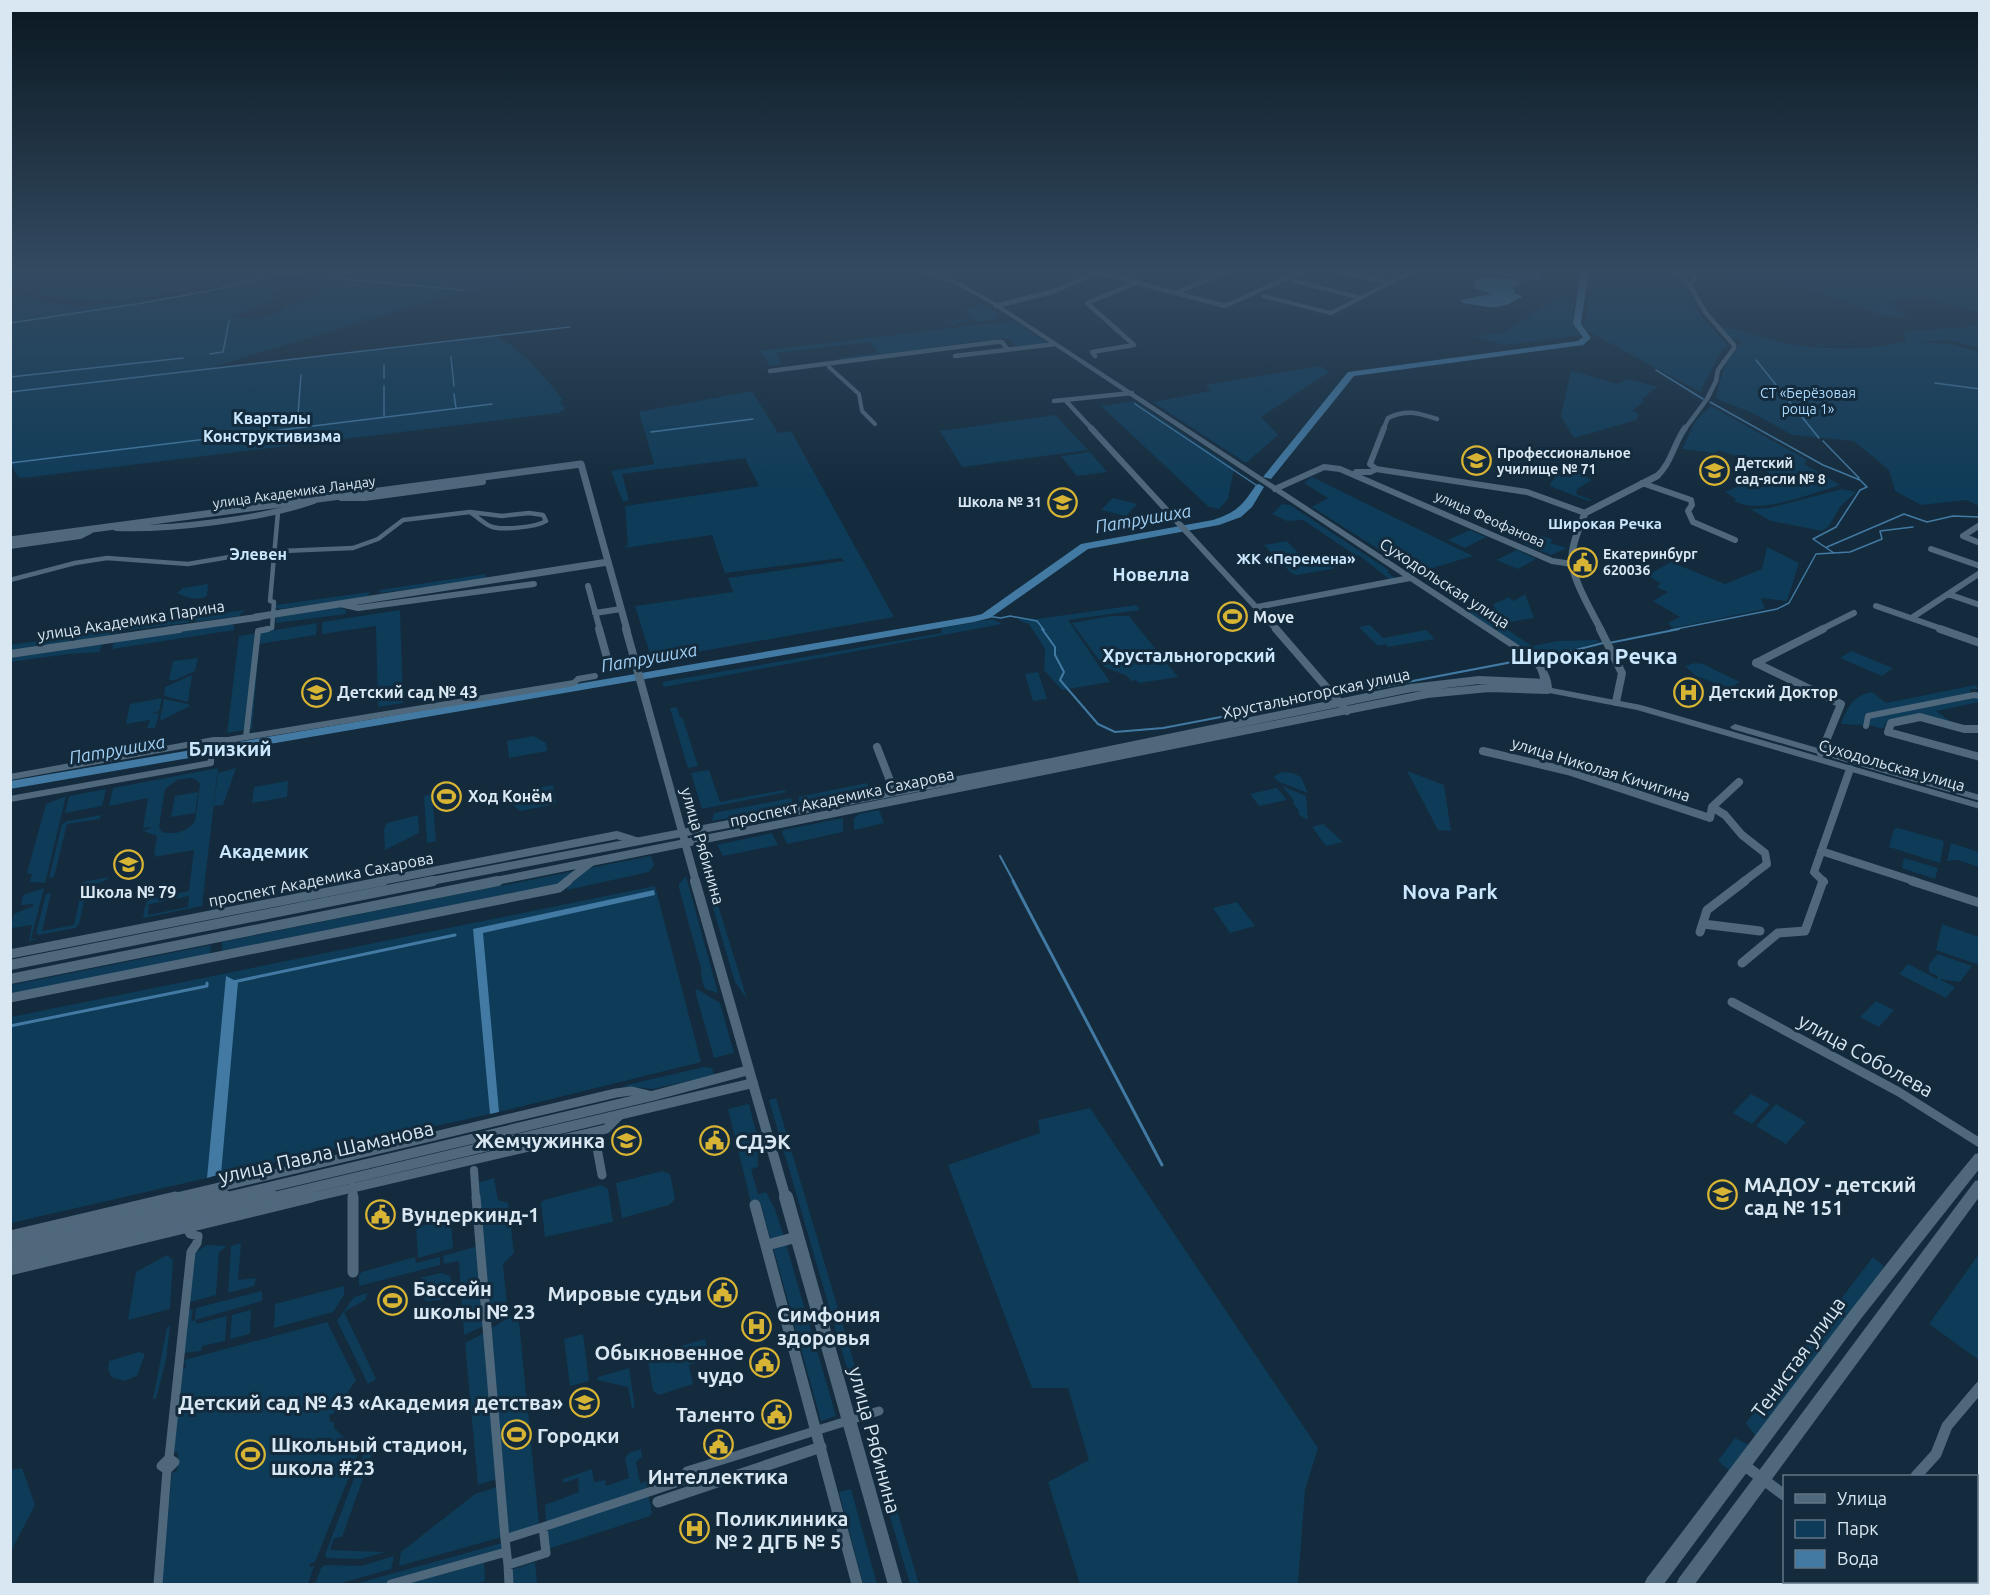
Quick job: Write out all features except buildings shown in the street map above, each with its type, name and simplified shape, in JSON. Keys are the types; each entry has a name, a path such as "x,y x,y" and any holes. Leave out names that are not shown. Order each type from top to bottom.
{"main road":[{"name":"Суходольская улица","path":"1056,344 1538,662 1545,675 1547,687"},
{"name":"Хрустальногорская улица","path":"1547,687 1617,699 1744,730"},
{"name":"Суходольская улица","path":"1617,699 1980,806"},
{"name":"Суходольская улица","path":"1744,730 1980,798"},
{"name":"Тенистая улица","path":"1653,1584 1894,1262 1980,1158"},
{"path":"1685,1584 1980,1185"}],"street":[{"path":"770,371 977,344"},
{"path":"1004,344 1008,350"},
{"path":"956,356 1052,344"},
{"path":"1095,356 1092,352 1133,344"},
{"path":"1617,699 1622,673 1572,564 1574,541 1585,513 1657,476 1664,470 1676,440 1707,399 1716,381 1718,370 1734,344"},
{"path":"1076,358 1139,350"},
{"path":"829,368 859,394 862,411 875,424"},
{"path":"1053,401 1132,393"},
{"path":"1066,401 1257,607 1347,711"},
{"path":"1376,469 1370,464 1388,418 1401,411 1409,410 1437,419"},
{"name":"улица Академика Ландау","path":"10,543 581,465"},
{"name":"улица Академика Ландау","path":"10,543 581,465"},
{"name":"улица Рябинина","path":"581,465 685,844 895,1584"},
{"name":"улица Феофанова","path":"1275,489 1328,466 1340,469 1552,561 1572,564"},
{"path":"1340,469 1362,473 1376,469 1527,492 1585,513"},
{"path":"1642,483 1691,500 1692,505 1688,511 1693,522 1735,540"},
{"path":"246,737 258,631 272,628 274,603 270,601 278,512"},
{"path":"10,580 92,560 127,558 188,564 244,554 352,548 378,539 403,520 470,512 502,516 537,513 543,515 546,522 540,525 499,528 490,526 470,512"},
{"path":"1980,525 1964,536 1980,543"},
{"path":"1930,549 1980,566"},
{"name":"улица Академика Парина","path":"513,582 527,576 549,576 609,565"},
{"path":"1913,617 1980,573"},
{"path":"1257,607 1410,578"},
{"name":"улица Академика Парина","path":"10,654 340,604 513,582 534,584"},
{"path":"588,586 609,665"},
{"path":"1948,594 1980,605"},
{"path":"1876,606 1913,617 1980,643"},
{"path":"595,614 621,609"},
{"path":"1821,753 1841,704 1756,663 1854,614"},
{"path":"10,777 574,683 578,679 595,676"},
{"name":"Хрустальногорская улица","path":"1156,745 1438,683 1501,680 1547,687"},
{"name":"Хрустальногорская улица","path":"894,791 1347,711 1427,694 1459,690 1547,687"},
{"path":"1866,726 1868,716 1974,695 1980,696"},
{"path":"1980,729 1964,729 1920,717 1891,723 1888,732 1980,757"},
{"path":"10,799 211,763 213,743"},
{"path":"877,747 894,791"},
{"name":"улица Николая Кичигина","path":"1483,751 1568,771 1710,818 1712,807"},
{"name":"Хрустальногорская улица","path":"994,781 1093,757"},
{"path":"1742,963 1778,933 1805,931 1824,882 1814,872 1850,769"},
{"name":"проспект Академика Сахарова","path":"10,979 994,781"},
{"path":"1739,782 1712,807 1725,815 1742,835 1765,853 1767,864 1707,910 1702,928 1760,931"},
{"name":"проспект Академика Сахарова","path":"10,964 894,791"},
{"name":"проспект Академика Сахарова","path":"10,954 617,835 636,841"},
{"path":"1821,851 1980,903"},
{"name":"проспект Академика Сахарова","path":"10,998 559,888 590,863"},
{"name":"улица Соболева","path":"1732,1002 1899,1092 1980,1143"},
{"name":"улица Павла Шаманова","path":"10,1248 652,1096 749,1070"},
{"name":"улица Павла Шаманова","path":"10,1236 189,1205 622,1114 753,1083"},
{"name":"улица Павла Шаманова","path":"10,1259 189,1205 353,1187 606,1129 622,1114"},
{"path":"594,1132 602,1175"},
{"path":"474,1170 509,1584"},
{"path":"353,1187 353,1272"},
{"path":"158,1584 167,1470 175,1462 169,1458 190,1252 197,1243 198,1236 190,1233 189,1205"},
{"name":"улица Павла Шаманова","path":"10,1270 189,1205"},
{"path":"755,1205 857,1584"},
{"path":"767,1245 797,1237"},
{"path":"1917,1475 1936,1454 1947,1426 1980,1387"},
{"path":"505,1539 682,1481 687,1471 879,1411"},
{"path":"658,1502 821,1447"},
{"path":"1744,1465 1783,1494"},
{"path":"508,1565 546,1553 543,1527"},
{"path":"391,1584 506,1552"}],"green space":[{"path":"11,344 287,344 216,366 216,368 423,344 509,344 541,373 563,400 560,402 565,409 558,413 23,478 18,477 10,462"},
{"path":"815,344 849,344 776,353 782,364 770,366 760,351"},
{"path":"872,344 955,344 840,360 838,358 878,353"},
{"path":"1014,344 1042,344 1008,347 1016,346"},
{"path":"1612,344 1727,344 1728,346 1721,352 1700,392"},
{"name":"СТ «Берёзовая роща 1»","path":"1740,344 1872,347 1890,344 1954,344 1979,352 1979,506 1967,500 1921,505 1895,491 1889,470 1854,441 1793,435 1750,412 1719,400 1716,396 1728,360"},
{"path":"1816,344 1863,344 1823,346"},
{"path":"1965,344 1979,344 1979,348"},
{"path":"1321,366 1329,372 1261,417 1278,435 1246,463 1153,402 1211,391 1206,385"},
{"path":"1571,370 1617,384 1629,379 1657,387 1632,411 1639,414 1636,420 1574,438 1561,416"},
{"path":"747,392 753,393 778,433 791,431 894,617 652,660 635,606 733,592 728,578 844,561 841,558 725,573 712,535 624,548 628,545 625,506 759,486 745,458 622,474 629,500 623,502 611,471 654,464 639,412"},
{"path":"1134,401 1234,468 1228,499 1219,509 1209,507 1101,406"},
{"path":"1711,406 1807,460 1804,464 1840,485 1772,505 1745,505 1734,501 1736,499 1725,492 1769,473 1751,461 1719,450 1715,453 1682,449 1696,420"},
{"path":"1055,415 1088,450 962,467 940,431"},
{"path":"1090,452 1107,472 1077,476 1061,456"},
{"path":"1563,471 1576,472 1592,480 1577,489 1576,494 1592,500 1588,501 1550,486"},
{"path":"1312,477 1473,556 1416,573 1312,507 1328,498 1304,483"},
{"path":"1842,489 1856,492 1840,507 1829,526 1822,531 1771,521 1750,509 1769,508"},
{"path":"1113,498 1137,504 1126,516 1101,510"},
{"path":"1282,504 1290,505 1390,571 1387,572 1395,578 1389,579 1360,556 1355,555 1303,520 1287,521 1272,514"},
{"path":"1470,530 1486,537 1465,548 1448,540"},
{"path":"1541,535 1553,540 1550,543 1567,548 1551,555 1524,544"},
{"path":"1287,541 1304,559 1321,556 1335,566 1332,569 1297,575 1291,573 1264,545"},
{"path":"1767,547 1799,563 1787,601 1761,598 1765,609 1673,628 1668,623 1680,617 1653,601 1668,592 1656,587 1661,584 1648,575 1671,562 1725,584 1762,569"},
{"path":"1517,550 1536,559 1518,569 1496,560"},
{"path":"486,574 485,579 380,593 379,590"},
{"path":"208,584 207,596 203,598 192,598 177,593 183,588"},
{"path":"370,592 367,597 276,608 276,605"},
{"path":"1525,594 1534,618 1499,624 1532,646 1558,641 1597,640 1598,642 1572,650 1535,656 1462,609 1469,607 1479,614 1484,613 1482,610 1494,608 1497,611 1493,605 1497,602 1507,597 1514,601"},
{"path":"1136,605 1140,610 1068,620 1110,682 1062,690 1044,670 1045,649 1029,624 1018,620 1020,618 1037,619"},
{"path":"337,607 346,610 346,614 276,623 276,617"},
{"path":"245,610 239,616 130,630 130,627"},
{"path":"400,610 403,703 378,707 376,626 322,634 322,622"},
{"path":"1111,616 1129,616 1178,677 1139,683 1104,667 1072,623"},
{"path":"993,619 1002,624 664,687 662,682 942,633 941,628"},
{"path":"317,623 316,635 259,644 252,729 227,733 239,636"},
{"path":"234,625 234,630 112,649 116,642"},
{"path":"1370,625 1383,638 1426,630 1435,639 1388,647 1385,644 1378,646 1359,627"},
{"path":"122,629 116,634 11,650 10,645"},
{"path":"102,645 99,652 11,662 11,658"},
{"path":"1851,651 1893,668 1882,676 1840,658"},
{"path":"198,658 195,671 175,680 169,680 173,661"},
{"path":"1695,663 1703,664 1740,682 1730,688 1696,676 1685,666"},
{"path":"1038,672 1047,699 1033,701 1025,674"},
{"path":"192,675 188,702 164,696 165,687"},
{"path":"1975,685 1979,689 1970,689 1970,693 1865,714 1863,725 1841,724 1855,699 1865,694 1872,692 1886,703"},
{"path":"162,698 159,711 150,714 159,713 155,728 147,728 150,720 126,724 130,704"},
{"path":"1979,698 1979,702 1936,711 1954,724 1920,715 1886,722 1883,729 1869,725 1871,718"},
{"path":"164,699 190,706 162,720 160,719"},
{"path":"677,707 698,766 688,768 670,708"},
{"path":"534,736 546,743 547,751 509,758 507,741"},
{"path":"218,768 202,906 143,918 145,906 149,905 148,915 188,907 189,896 146,905 147,899 189,891 194,850 153,857 157,854 154,854 157,836 143,831 153,827 143,828 148,798 109,806 113,788","holes":["191,778 200,784 195,821 180,832 162,832 159,827 165,789 177,780"]},
{"path":"236,768 223,805 214,806 218,773"},
{"path":"709,770 720,802 783,790 787,792 702,809 691,773"},
{"path":"1407,771 1444,785 1451,831 1438,830"},
{"path":"1282,772 1293,773 1301,777 1308,793 1279,782 1273,777"},
{"path":"288,781 287,797 252,803 254,787"},
{"path":"867,783 871,792 807,804 800,802 798,797"},
{"path":"553,785 556,804 520,811 511,803 510,799 518,795 517,792"},
{"path":"1282,786 1306,796 1308,820 1299,815 1294,801"},
{"path":"1277,788 1287,800 1259,806 1250,794"},
{"path":"106,789 102,806 65,813 69,796"},
{"path":"198,792 195,813 171,817 175,796"},
{"path":"432,794 436,841 427,843 424,796"},
{"path":"66,796 45,883 30,882 32,874 27,873 46,804"},
{"path":"791,798 793,805 789,808 712,821 714,813"},
{"path":"879,810 884,823 854,830 854,818 859,814"},
{"path":"101,815 100,819 67,824 54,877 49,878 62,824"},
{"path":"418,815 419,833 385,850 384,829 387,823"},
{"path":"843,818 843,832 787,844 782,833 783,830"},
{"path":"1323,824 1343,842 1326,846 1312,827"},
{"path":"1898,828 1944,841 1940,863 1889,847 1894,829"},
{"path":"772,833 778,845 723,856 717,845"},
{"path":"1951,843 1979,852 1979,867 1958,860 1947,861"},
{"path":"651,856 654,865 649,872 567,890 567,887 590,868"},
{"path":"1904,858 1938,868 1935,879 1902,868"},
{"path":"704,860 747,999 735,982 699,861"},
{"path":"580,870 562,885 523,894 517,892 222,951 222,942"},
{"path":"686,876 718,993 705,989 702,980 701,968 679,888 679,884"},
{"path":"109,877 87,888 79,924 75,928 39,935 36,933 46,894 51,893 42,931 74,925 83,882"},
{"path":"655,886 701,1062 499,1112 498,1106 489,1107 490,1114 221,1174 221,1172 208,1175 207,1178 11,1223 11,1017"},
{"path":"44,888 31,939 39,939 29,941 32,925 11,928 14,914 33,906 33,904 21,905 23,895"},
{"path":"1237,902 1255,926 1230,933 1213,908"},
{"path":"1942,924 1979,937 1979,965 1936,950"},
{"path":"211,945 210,954 11,994 11,985"},
{"path":"1938,954 1972,966 1960,982 1939,979 1955,987 1946,998 1899,974 1908,964 1937,979 1938,976 1929,972 1929,964"},
{"path":"697,989 720,1003 734,1053 714,1058 695,991"},
{"path":"1876,1001 1894,1010 1879,1027 1860,1017"},
{"path":"704,1067 712,1068 714,1075 653,1089 622,1086"},
{"path":"1751,1094 1770,1104 1752,1124 1733,1113"},
{"path":"776,1098 867,1407 859,1410 769,1100"},
{"path":"749,1104 757,1136 758,1167 751,1169 758,1194 766,1192 775,1209 784,1237 771,1241 760,1201 751,1203 728,1109"},
{"path":"1776,1104 1806,1122 1786,1144 1756,1126"},
{"path":"1090,1108 1318,1448 1305,1490 1298,1584 1080,1584 1048,1482 1089,1460 1068,1388 1032,1388 948,1165 1040,1133 1038,1120"},
{"path":"662,1171 670,1174 675,1199 669,1205 622,1218 616,1183"},
{"path":"494,1178 498,1200 508,1203 514,1253 503,1264 507,1305 513,1309 489,1323 477,1183"},
{"path":"601,1185 608,1189 613,1222 545,1237 541,1203 544,1200"},
{"path":"458,1216 459,1223 451,1225 453,1248 418,1258 416,1227"},
{"path":"241,1243 238,1280 256,1278 254,1286 228,1293 231,1246"},
{"path":"786,1244 836,1416 821,1421 773,1247"},
{"path":"206,1245 227,1246 219,1252 216,1295 190,1302 193,1255"},
{"path":"478,1246 484,1326 464,1335 459,1261 444,1264 443,1256"},
{"path":"1979,1254 1979,1360 1929,1324"},
{"path":"167,1255 173,1260 170,1309 128,1320 136,1272"},
{"path":"415,1257 416,1263 440,1257 440,1265 359,1286 359,1275 362,1272"},
{"path":"1873,1257 1884,1266 1882,1270 1756,1437 1746,1423"},
{"path":"441,1273 450,1276 453,1288 451,1293 441,1300 426,1301 416,1288 418,1282 423,1277"},
{"path":"344,1286 344,1295 333,1312 274,1328 275,1304"},
{"path":"262,1291 262,1301 195,1320 196,1308"},
{"path":"368,1293 365,1300 344,1312 376,1379 368,1384 337,1321 354,1297"},
{"path":"193,1309 191,1321 196,1320 196,1324 227,1316 225,1341 202,1346 201,1351 183,1353 189,1310"},
{"path":"251,1310 250,1334 230,1339 232,1315"},
{"path":"518,1312 539,1524 509,1534 490,1329"},
{"name":"Школьный стадион, школа #23","path":"327,1322 356,1380 333,1414 329,1415 330,1422 334,1422 334,1428 359,1452 315,1562 309,1564 310,1567 314,1566 308,1584 161,1584 172,1473 177,1471 178,1452 174,1453 181,1369 186,1367 184,1360"},
{"path":"170,1326 166,1360 156,1399 153,1399 167,1327"},
{"path":"484,1333 497,1479 478,1485 465,1343"},
{"path":"583,1334 589,1381 570,1386 564,1339"},
{"path":"705,1339 709,1359 689,1365 693,1384 659,1395 653,1391 648,1361 651,1355"},
{"path":"139,1352 145,1354 137,1376 124,1381 111,1377 108,1369 109,1361"},
{"path":"629,1368 635,1407 632,1408 628,1387 597,1380 598,1377"},
{"path":"1735,1438 1751,1446 1731,1472 1718,1461"},
{"path":"366,1447 374,1448 342,1537 334,1538 330,1550 385,1552 361,1559 327,1558 325,1555"},
{"path":"641,1449 642,1457 636,1462 640,1483 648,1481 647,1488 546,1522 545,1505 579,1492 578,1478 563,1483 563,1479 592,1469 594,1482 605,1480 606,1486 629,1478 625,1458 629,1453"},
{"path":"883,1463 919,1584 910,1584 875,1466"},
{"path":"22,1468 35,1505 11,1551 11,1470"},
{"path":"497,1487 502,1537 399,1566 401,1552 475,1494"},
{"path":"851,1489 877,1584 863,1584 839,1492"},
{"path":"647,1495 652,1513 650,1516 548,1549 546,1530"},
{"path":"502,1543 502,1550 385,1584 355,1584"},
{"path":"394,1556 391,1569 338,1584 315,1584 321,1568 325,1565 361,1566"},
{"path":"484,1561 485,1581 475,1584 405,1584"},
{"path":"535,1562 537,1584 513,1584 511,1570"}],"water":[{"path":"654,890 655,895 483,933 499,1112 490,1114 473,929"},
{"path":"226,976 238,982 221,1174 207,1178"}],"waterway":[{"path":"210,354 223,352 224,344"},
{"path":"10,392 420,344"},
{"name":"Патрушиха","path":"1268,477 1351,374 1569,344"},
{"path":"451,357 454,386"},
{"path":"10,377 183,358"},
{"path":"1756,360 1819,438"},
{"path":"384,365 384,378"},
{"path":"1656,370 1703,399"},
{"path":"297,428 301,375"},
{"path":"1935,383 1980,389"},
{"path":"384,386 384,416"},
{"path":"454,394 456,408"},
{"path":"1710,402 1823,465 1860,480 1867,487 1860,490 1836,527 1813,539 1834,553"},
{"path":"297,428 492,404"},
{"path":"1135,404 1259,487"},
{"path":"651,432 753,419"},
{"path":"10,463 297,428"},
{"path":"1823,441 1859,478"},
{"name":"Патрушиха","path":"10,785 974,619 986,616 1085,546 1215,523 1237,515 1248,505 1259,487"},
{"path":"1827,547 1904,514 1927,522 1953,516 1980,517"},
{"path":"1834,553 1850,552 1882,539 1880,531 1913,527"},
{"path":"1671,630 1777,609 1789,603 1816,554 1834,553"},
{"path":"986,616 1001,618 1010,616 1037,621 1044,630"},
{"path":"1042,629 1055,647 1055,655 1064,672 1060,680 1098,724 1115,732 1163,728 1316,699"},
{"path":"1609,643 1679,629"},
{"path":"1533,658 1552,656 1603,643"},
{"path":"1376,688 1528,659"},
{"path":"1000,856 1014,882"},
{"path":"1013,881 1162,1165"},
{"path":"233,982 455,935"},
{"path":"10,1026 207,986 207,983"}],"place":[{"name":"Профессиональное училище № 71","path":"1476,461"},
{"name":"Детский сад-ясли № 8","path":"1714,471"},
{"name":"Школа № 31","path":"1063,502"},
{"name":"Екатеринбург 620036","path":"1582,562"},
{"name":"Move","path":"1232,617"},
{"name":"Детский сад № 43","path":"316,692"},
{"name":"Детский Доктор","path":"1688,692"},
{"name":"Ход Конём","path":"447,796"},
{"name":"Школа № 79","path":"128,864"},
{"name":"Жемчужинка","path":"626,1140"},
{"name":"СДЭК","path":"714,1141"},
{"name":"МАДОУ - детский сад № 151","path":"1723,1195"},
{"name":"Вундеркинд-1","path":"380,1214"},
{"name":"Мировые судьи","path":"723,1293"},
{"name":"Бассейн школы № 23","path":"392,1300"},
{"name":"Симфония здоровья","path":"756,1326"},
{"name":"Обыкновенное чудо","path":"765,1363"},
{"name":"Детский сад № 43 «Академия детства»","path":"584,1402"},
{"name":"Таленто","path":"776,1414"},
{"name":"Городки","path":"516,1435"},
{"name":"Интеллектика","path":"718,1445"},
{"name":"Школьный стадион, школа #23","path":"250,1455"},
{"name":"Поликлиника № 2 ДГБ № 5","path":"694,1529"}],"district":[{"name":"Кварталы Конструктивизма","path":"272,427"},
{"name":"Широкая Речка","path":"1605,523"},
{"name":"Элевен","path":"258,554"},
{"name":"ЖК «Перемена»","path":"1296,558"},
{"name":"Новелла","path":"1151,574"},
{"name":"Хрустальногорский","path":"1189,655"},
{"name":"Широкая Речка","path":"1594,655"},
{"name":"Близкий","path":"230,748"},
{"name":"Академик","path":"264,851"},
{"name":"Nova Park","path":"1450,891"}]}
